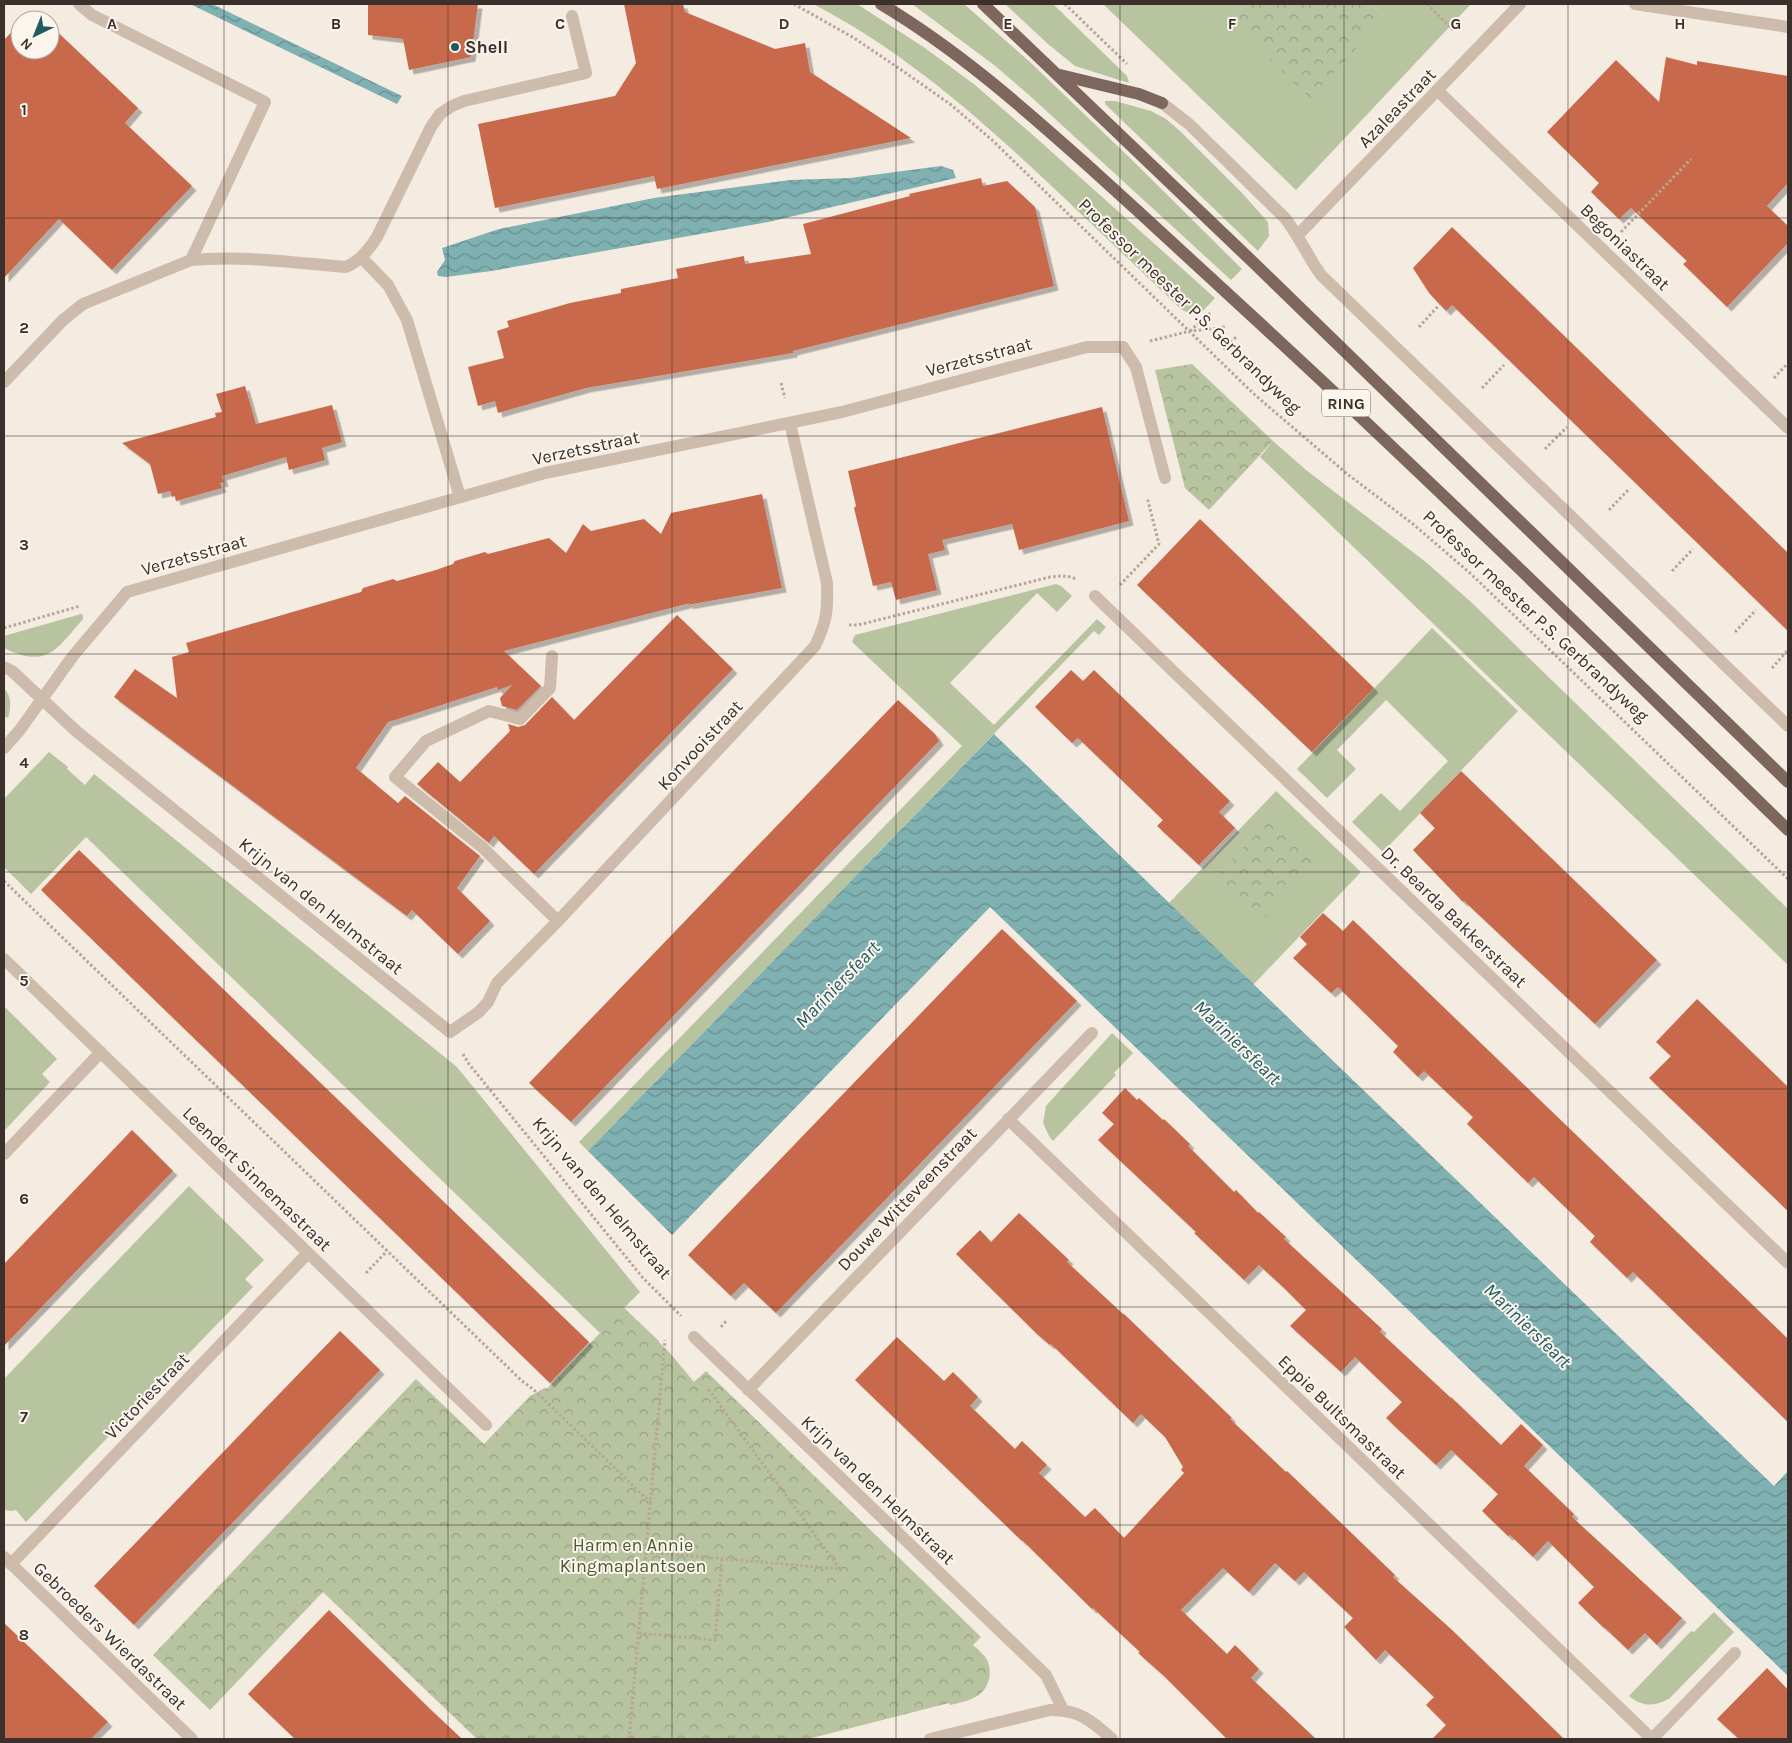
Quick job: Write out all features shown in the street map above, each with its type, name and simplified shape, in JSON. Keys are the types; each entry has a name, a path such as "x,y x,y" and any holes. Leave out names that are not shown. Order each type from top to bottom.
{"main road":[{"name":"Professor meester P.S. Gerbrandyweg","path":"881,4 908,20 959,56 1014,100 1213,279 1455,505 1788,830"},
{"name":"RING","path":"983,4 1059,75 1788,782"},
{"path":"1059,75 1139,94 1162,103"}],"street":[{"path":"79,4 92,15 265,102 191,260"},
{"name":"Azaleastraat","path":"1298,236 1520,4"},
{"path":"1635,4 1788,27"},
{"path":"4,382 63,320 83,304 191,260 210,258 346,267 355,263 377,237 431,127 440,114 452,106 471,98 586,74 572,16"},
{"name":"Begoniastraat","path":"1438,91 1788,428"},
{"path":"1162,103 1189,124 1285,218 1321,275 1788,726"},
{"path":"361,257 388,285 407,320 460,497"},
{"name":"Verzetsstraat","path":"4,748 19,732 73,656 127,592 544,473 842,412 1087,347 1123,347"},
{"path":"1123,347 1136,367 1165,478"},
{"name":"Konvooistraat","path":"450,1032 479,1012 488,1002 498,983 815,646 825,626 828,605 827,583 790,423"},
{"name":"Dr. Bearda Bakkerstraat","path":"1099,600 1788,1263"},
{"path":"552,656 550,688 520,719 489,711 426,741 395,777 482,846 558,921"},
{"name":"Krijn van den Helmstraat","path":"4,668 12,671 84,738 450,1032"},
{"name":"Leendert Sinnemastraat","path":"4,959 486,1425"},
{"name":"Douwe Witteveenstraat","path":"748,1390 1092,1033"},
{"path":"4,1154 101,1052"},
{"name":"Eppie Bultsmastraat","path":"1008,1119 1652,1739"},
{"name":"Victoriestraat","path":"7,1560 308,1252"},
{"name":"Krijn van den Helmstraat","path":"694,1337 1046,1675 1063,1710"},
{"name":"Gebroeders Wierdastraat","path":"7,1560 192,1739"},
{"path":"1652,1739 1735,1653"},
{"path":"930,1739 1050,1710 1063,1710 1084,1717 1112,1739"}],"path":[{"name":"Professor meester P.S. Gerbrandyweg","path":"794,4 854,38 950,104 1013,160 1255,395 1294,430 1346,473 1413,524 1471,574 1788,879"},
{"path":"1065,4 1132,69"},
{"path":"1426,4 1453,30"},
{"path":"1604,250 1692,159"},
{"path":"1419,327 1440,304"},
{"path":"1123,347 1190,331"},
{"path":"1482,388 1504,366"},
{"path":"1545,449 1567,427"},
{"path":"825,626 858,625 1060,576 1070,576 1079,581 1099,600 1159,544 1145,488 1165,478"},
{"path":"1609,510 1630,488"},
{"path":"1672,571 1693,549"},
{"path":"4,628 127,592"},
{"path":"1735,632 1756,610"},
{"path":"1772,668 1788,650"},
{"path":"4,881 650,1503"},
{"name":"Krijn van den Helmstraat","path":"450,1032 469,1064 643,1278 679,1314 694,1337"},
{"path":"629,1739 665,1340"},
{"path":"646,1552 840,1569 703,1382"},
{"path":"639,1633 715,1640 722,1559"}],"green space":[{"path":"813,4 857,4 925,48 975,85 1215,298 1202,312 1189,313 1182,310 1031,166 943,90 880,44"},
{"path":"912,4 964,4 1031,63 1242,269 1231,280 1029,95 994,65"},
{"path":"1005,4 1053,4 1127,76 1129,83 1075,66"},
{"path":"1103,4 1245,4 1229,21 1385,18 1370,4 1471,4 1296,190"},
{"path":"1245,4 1370,4 1385,18 1310,98 1229,21"},
{"path":"1105,101 1115,101 1151,111 1166,119 1180,131 1268,222 1269,236 1258,251 1105,104"},
{"path":"1192,364 1273,441 1209,510 1185,488 1155,370"},
{"path":"1273,441 1306,470 1427,563 1471,602 1788,909 1788,965 1260,457"},
{"path":"1056,584 1072,596 1057,612 1037,593 950,683 994,725 1097,619 1106,627 1099,635 1094,631 588,1151 579,1142 962,746 852,642 855,635"},
{"path":"81,614 83,619 65,640 50,653 31,657 4,648 4,636"},
{"path":"1432,628 1518,711 1383,852 1352,822 1381,793 1400,811 1448,761 1386,700 1337,750 1356,769 1327,798 1297,769"},
{"path":"4,688 10,702 8,718 4,716"},
{"path":"49,752 68,767 67,769 85,785 94,774 457,1067 640,1292 624,1308 659,1341 646,1488 545,1388 547,1389 600,1333 86,837 31,894 4,867 4,799"},
{"path":"1276,791 1361,872 1253,985 1169,903"},
{"path":"1270,820 1316,864 1258,925 1212,881"},
{"path":"4,1006 57,1059 42,1074 50,1082 4,1131"},
{"path":"1112,1033 1133,1053 1114,1073 1116,1075 1053,1141 1043,1123 1046,1106"},
{"path":"189,1186 264,1260 245,1279 253,1287 26,1522 16,1510 4,1510 4,1379"},
{"name":"Harm en Annie Kingmaplantsoen","path":"624,1308 670,1353 694,1382 706,1371 981,1637 973,1645 986,1658 990,1675 987,1685 981,1693 974,1698 960,1703 950,1705 949,1703 808,1739 477,1739 323,1592 210,1710 153,1655 416,1379 484,1444 530,1396 545,1388 547,1389"},
{"path":"1714,1612 1734,1632 1670,1698 1660,1703 1644,1704 1629,1696 1691,1631 1694,1632"}],"water":[{"path":"190,4 212,4 402,96 397,104"},
{"path":"941,166 953,170 956,178 768,222 491,271 446,277 438,276 437,272 445,260 442,248 499,229 654,198 790,180 850,178"},
{"name":"Mariniersfeart","path":"994,734 1774,1486 1788,1471 1788,1676 990,907 672,1235 588,1151"}],"building":[{"path":"368,4 478,4 471,57 409,70 403,39 368,35"},
{"path":"624,4 683,4 685,12 775,49 805,43 810,72 911,138 657,189 654,176 495,208 478,124 615,96 636,63"},
{"path":"10,34 10,60 60,60 60,34 138,108 125,123 192,186 112,270 59,219 4,278 4,40"},
{"path":"1666,57 1697,65 1697,61 1788,76 1788,183 1767,206 1788,226 1788,243 1727,307 1683,264 1687,261 1631,208 1619,219 1591,192 1599,183 1547,132 1616,60 1659,102"},
{"path":"981,178 983,186 1007,181 1035,207 1054,286 793,351 793,353 586,388 498,413 495,401 478,406 468,367 504,358 497,331 509,327 507,321 570,303 621,293 621,289 678,278 676,269 744,256 745,264 811,254 803,224 910,196 909,194"},
{"path":"1452,227 1788,553 1788,631 1452,305 1446,311 1429,293 1413,268"},
{"path":"245,386 256,424 332,405 342,442 322,448 325,460 289,470 286,457 222,476 224,482 220,483 222,488 176,501 175,496 172,497 170,491 158,494 150,464 122,443 216,417 215,413 222,412 216,394"},
{"path":"1102,407 1129,521 1019,550 1012,524 942,540 945,550 928,554 937,590 896,600 891,582 873,586 854,508 856,506 848,471"},
{"path":"762,494 782,588 687,605 690,603 504,651 541,686 517,710 502,706 500,698 512,685 498,690 497,687 388,722 356,768 398,803 405,796 480,856 457,888 490,921 458,954 412,910 407,916 114,697 135,669 177,698 172,657 189,652 186,643 361,592 363,588 393,579 397,581 436,570 453,564 455,561 485,552 488,554 549,538 566,553 583,524 591,531 644,519 661,534 671,513"},
{"path":"1200,519 1374,688 1312,752 1137,585"},
{"path":"677,615 733,669 534,874 494,836 489,843 417,784 438,762 460,782 510,731 508,724 518,727 525,725 552,697 574,720"},
{"path":"1071,670 1083,681 1094,670 1230,801 1219,812 1235,828 1199,865 1157,826 1163,820 1102,761 1078,738 1072,743 1035,707"},
{"path":"898,700 935,734 939,741 571,1122 529,1083"},
{"path":"1461,771 1657,960 1595,1024 1463,902 1413,850 1435,828 1420,813"},
{"path":"79,850 589,1342 550,1383 41,890"},
{"path":"1323,913 1343,931 1353,920 1788,1339 1788,1422 1633,1272 1627,1278 1590,1242 1595,1236 1534,1177 1528,1183 1467,1124 1473,1117 1424,1071 1418,1077 1393,1052 1398,1046 1338,987 1331,993 1293,958 1307,944 1300,937"},
{"path":"1002,929 1077,1001 776,1313 744,1283 731,1296 688,1255"},
{"path":"1697,999 1788,1087 1788,1211 1649,1078 1671,1056 1656,1042"},
{"path":"1125,1088 1137,1100 1139,1098 1164,1119 1234,1192 1236,1190 1258,1213 1286,1237 1284,1239 1382,1329 1380,1332 1501,1445 1521,1424 1543,1445 1524,1466 1574,1514 1572,1517 1682,1618 1657,1645 1645,1633 1628,1650 1578,1603 1594,1587 1548,1541 1533,1557 1510,1535 1508,1536 1482,1511 1498,1494 1451,1450 1436,1465 1386,1418 1402,1402 1355,1357 1341,1372 1290,1326 1306,1310 1284,1288 1259,1265 1244,1280 1098,1140 1114,1124 1102,1113"},
{"path":"132,1130 173,1171 4,1346 4,1264"},
{"path":"1019,1213 1069,1260 1067,1262 1232,1418 1230,1419 1395,1575 1393,1577 1452,1630 1564,1739 1432,1739 1446,1725 1426,1705 1434,1697 1385,1650 1376,1660 1344,1627 1353,1618 1304,1572 1295,1581 1275,1563 1249,1592 1223,1568 1181,1610 1227,1654 1235,1645 1259,1669 1251,1678 1316,1739 1227,1739 1164,1676 1138,1653 1140,1652 1092,1609 855,1380 897,1337 944,1381 953,1372 978,1397 970,1406 1015,1449 1022,1441 1047,1465 1039,1473 1085,1517 1095,1508 1124,1538 1184,1473 1181,1470 1183,1467 1165,1437 1141,1414 1133,1423 1051,1344 1037,1334 956,1254 980,1230 991,1242"},
{"path":"340,1331 380,1370 134,1625 94,1586"},
{"path":"329,1610 462,1739 295,1739 248,1694"},
{"path":"4,1623 108,1722 91,1739 4,1739"},
{"path":"1767,1668 1788,1690 1788,1739 1739,1739 1717,1719"}],"place":[{"name":"Shell","path":"455,47"}]}
